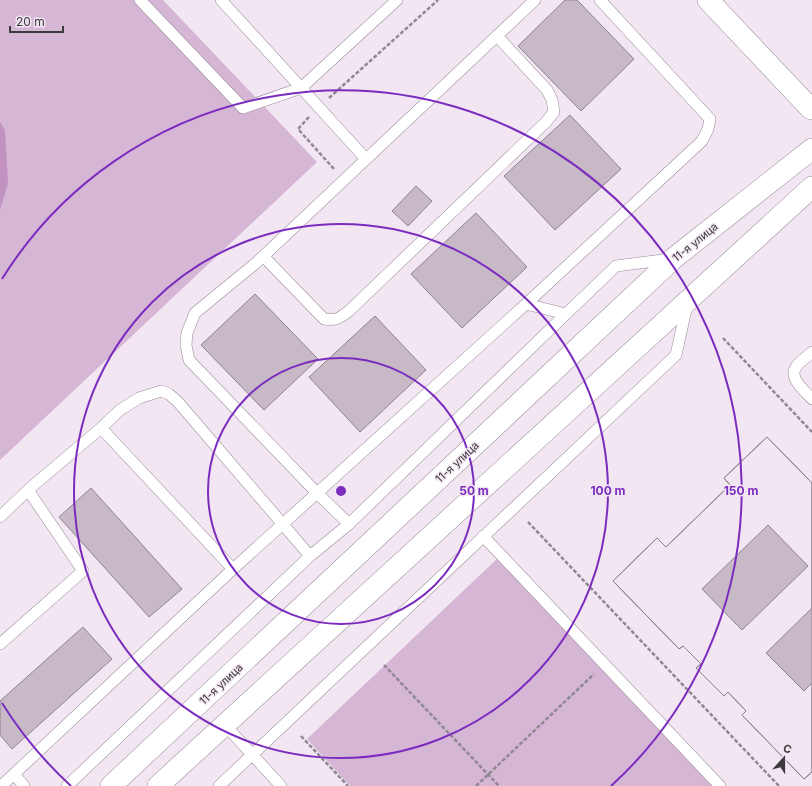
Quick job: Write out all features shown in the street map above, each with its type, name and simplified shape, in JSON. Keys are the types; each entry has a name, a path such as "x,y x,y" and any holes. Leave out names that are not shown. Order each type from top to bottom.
{"street":[{"path":"708,0 811,111"},
{"name":"11-я улица","path":"112,786 674,258 812,149"},
{"path":"158,786 812,187"}],"lane":[{"path":"140,0 243,108 301,88 397,0"},
{"path":"221,0 366,159"},
{"path":"349,524 317,493 189,360 186,345 187,333 195,313 262,256 535,0"},
{"path":"1,786 233,569 526,304 702,141 708,129 710,119 600,0"},
{"path":"262,256 324,319 334,320 349,311 546,122 554,112 552,100 547,90 497,36"},
{"path":"67,786 310,556 349,524 616,266 674,258"},
{"path":"219,786 676,355 689,300"},
{"path":"526,304 566,314"},
{"path":"812,352 796,366 794,373 795,380 812,399"},
{"path":"0,517 28,490 102,428 120,410 139,398 161,391 169,394 178,402 310,556"},
{"path":"102,428 233,569"},
{"path":"0,644 83,571 28,490"},
{"path":"483,536 720,786"},
{"path":"225,725 281,786"},
{"path":"14,774 24,786"}],"path":[{"path":"344,180 298,129 319,107 438,0"},
{"path":"723,338 812,432"},
{"path":"528,522 779,786"},
{"path":"476,786 604,664"},
{"path":"384,665 499,786"},
{"path":"301,736 348,786"}],"shaded area":[{"path":"0,0 163,0 317,162 0,460"},
{"path":"0,122 5,130 8,183 0,210"},
{"path":"500,556 720,786 350,786 307,739"}],"building":[{"path":"565,0 577,0 634,59 581,111 518,46"},
{"path":"570,115 621,169 555,230 504,176"},
{"path":"416,186 432,201 408,226 392,211"},
{"path":"476,213 527,267 462,328 411,274"},
{"path":"255,294 318,359 264,410 201,345"},
{"path":"375,316 426,370 360,432 309,377"},
{"path":"767,437 812,483 812,608 766,653 804,691 812,683 812,772 804,779 742,715 746,711 728,692 724,696 696,668 701,664 683,646 679,649 613,581 657,538 666,547 730,485 724,478","holes":["768,525 808,566 742,630 702,589"]},
{"path":"767,437 812,483 812,772 804,779 742,715 746,711 728,692 724,696 696,668 701,664 683,646 679,649 613,581 657,538 666,547 730,485 724,478"},
{"path":"91,488 182,589 149,617 59,517"},
{"path":"83,627 112,659 12,749 0,735 0,701"}]}
